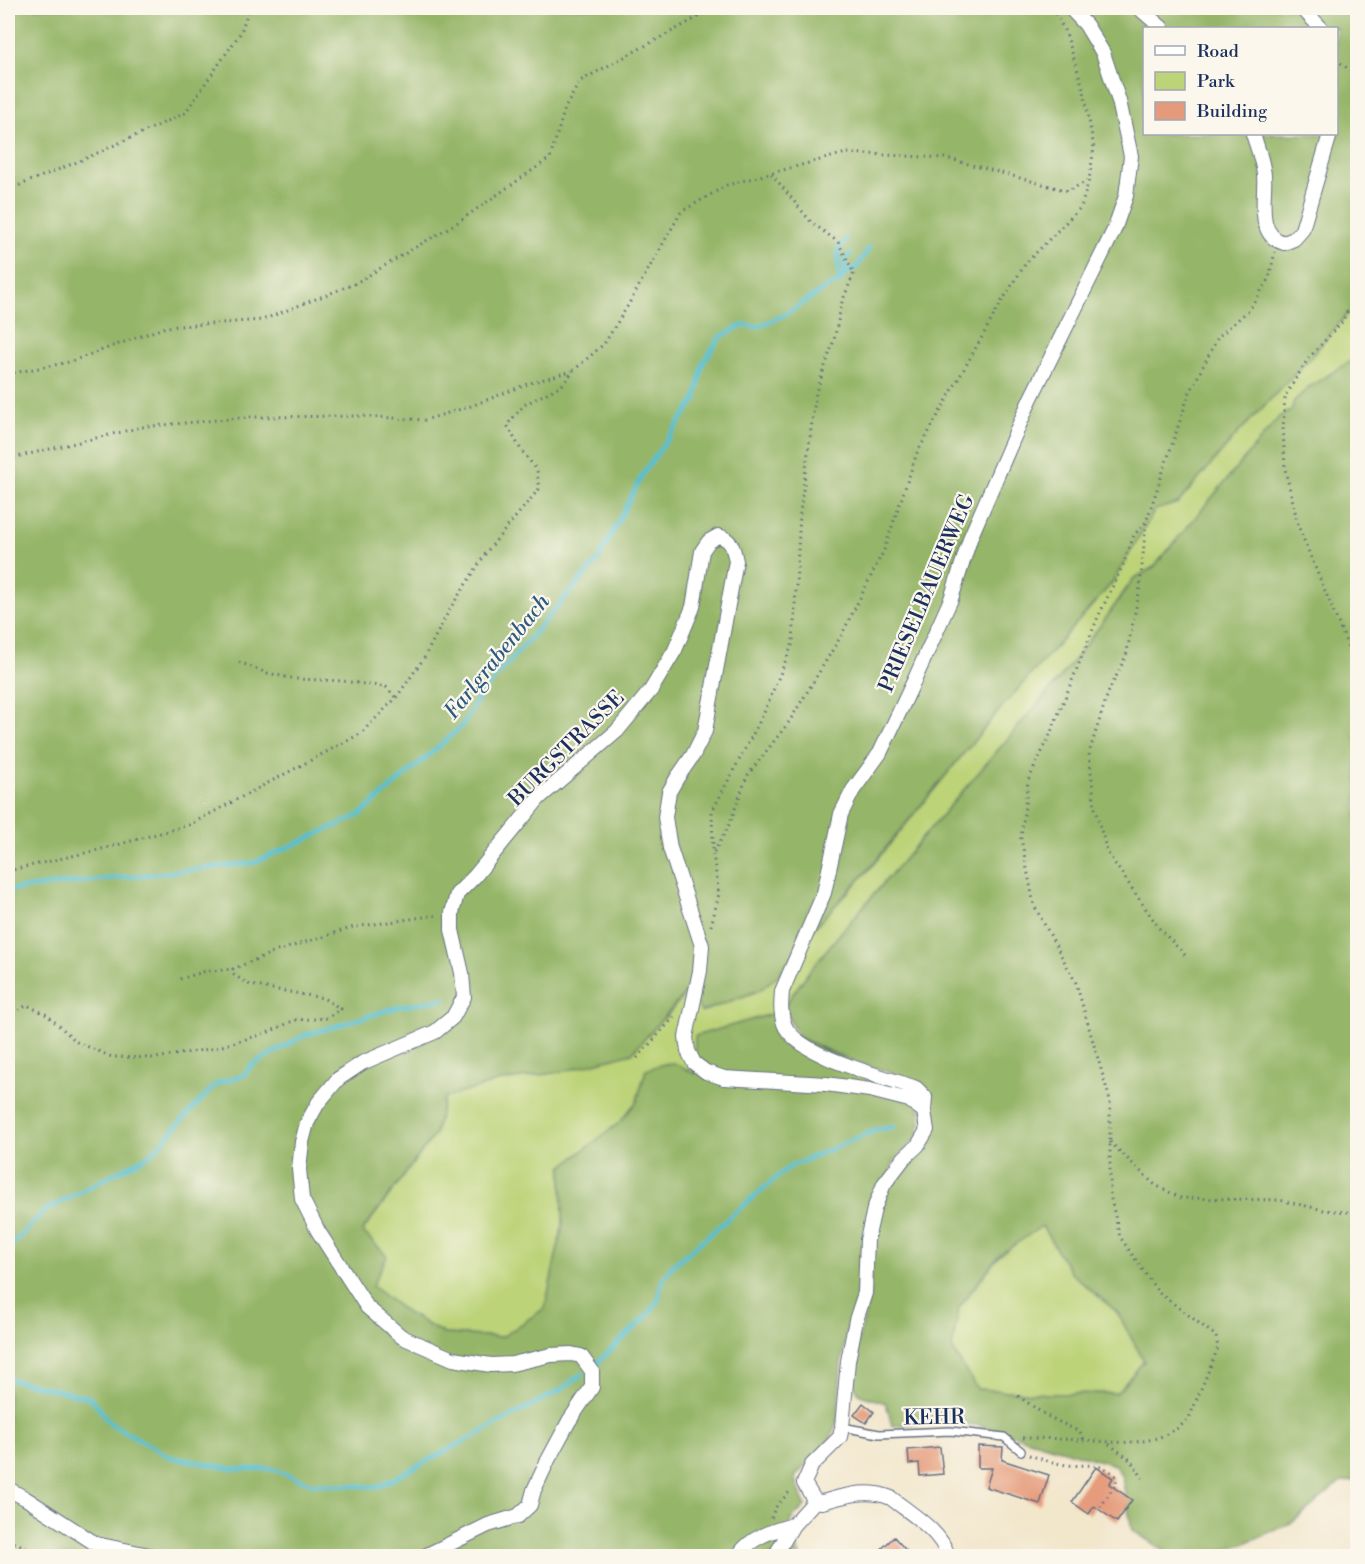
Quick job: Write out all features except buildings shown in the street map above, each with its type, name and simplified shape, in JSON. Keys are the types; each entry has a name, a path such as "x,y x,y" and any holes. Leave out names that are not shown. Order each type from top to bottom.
{"street":[{"name":"PRIESELBAUERWEG","path":"843,1427 848,1361 856,1320 865,1293 867,1240 874,1209 884,1184 904,1158 918,1145 927,1130 924,1111 925,1097 916,1088 831,1059 796,1041 785,1026 780,1006 782,991 824,893 841,814 853,790 880,753 914,681 951,599 971,536 1030,400 1114,230 1126,196 1131,156 1119,101 1103,53 1086,25 1070,8"},
{"path":"1139,8 1161,27"},
{"path":"1302,8 1320,27"},
{"path":"1253,135 1264,174 1266,226 1277,241 1284,243 1294,239 1302,231 1330,135"},
{"name":"BURGSTRASSE","path":"452,913 458,894 539,798 617,731 651,690 675,650 693,607 702,552 709,541 718,536 727,538 736,561 705,730 693,755 669,792 665,817 670,848 702,946 700,971 686,1037 688,1051 694,1063 706,1072 724,1078 826,1084 870,1090 909,1100 924,1111"},
{"path":"425,1557 488,1525 510,1519 530,1505 534,1490 563,1431 592,1387 594,1378 588,1364 580,1356 571,1354 551,1355 512,1364 491,1365 453,1359 402,1337 368,1307 318,1231 302,1199 299,1169 302,1142 318,1103 338,1079 362,1063 435,1032 453,1017 464,997 462,973 452,930 452,913"},
{"path":"815,1501 804,1483 812,1465 840,1437 843,1427"},
{"path":"8,1489 96,1544 154,1557"},
{"path":"815,1501 822,1502 862,1492 891,1498 932,1531 942,1542 948,1557"},
{"path":"775,1557 793,1525 815,1501"},
{"path":"738,1557 742,1549 764,1533 793,1525"}],"lane":[{"name":"KEHR","path":"843,1427 886,1434 950,1431 1004,1437"},
{"path":"1004,1437 1021,1451"}],"path":[{"path":"8,190 82,160 185,113 241,32 249,8"},
{"path":"8,374 69,362 165,327 262,320 354,284 458,222 550,158 565,108 580,81 715,8"},
{"path":"713,854 730,823 747,776 789,722 841,636 884,550 917,453 1002,301 1026,263 1081,207 1089,180 1094,148 1084,91 1067,36 1053,8"},
{"path":"1338,61 1358,77"},
{"path":"8,871 106,848 189,825 360,734 396,698 424,658 451,607 488,550 539,489 537,470 521,450 507,425 525,405 562,385 574,370 604,344 681,212 727,185 846,153 946,158 1068,191 1089,180"},
{"path":"702,946 709,934 719,894 713,854 712,811 763,715 793,643 800,513 816,392 834,340 842,302 854,273 838,242 811,222 770,172"},
{"path":"1185,955 1159,928 1107,852 1095,808 1089,753 1108,693 1126,656 1140,588 1146,522 1189,394 1218,336 1250,309 1269,278 1277,241"},
{"path":"1358,290 1342,322 1308,359 1285,396 1283,428 1285,469 1299,528 1351,654 1358,663"},
{"path":"8,459 153,426 249,417 360,416 425,420 574,370"},
{"path":"1004,1437 1129,1444 1166,1436 1190,1419 1218,1348 1216,1336 1158,1292 1120,1237 1110,1195 1110,1100 1076,983 1034,905 1021,838 1028,781 1049,737 1134,535 1146,522"},
{"path":"239,662 267,673 296,679 342,681 386,687 396,698"},
{"path":"180,979 203,972 233,969 274,952 354,927 452,913"},
{"path":"8,1016 27,1005 47,1015 77,1042 112,1057 156,1058 215,1048 267,1033 295,1020 328,1018 341,1009 322,998 250,985 234,975 233,969"},
{"path":"637,1058 679,1012"},
{"path":"1110,1142 1155,1185 1181,1198 1279,1200 1324,1210 1358,1213"},
{"path":"1018,1396 1047,1416 1080,1432 1084,1440"},
{"path":"1107,1443 1130,1460 1143,1478"},
{"path":"1021,1451 1049,1462 1068,1465 1099,1465 1111,1471 1117,1477 1116,1483 1098,1511"},
{"path":"764,1533 775,1508 792,1489 804,1483"},
{"path":"8,1542 17,1543 39,1557"}],"green space":[{"path":"8,8 1357,8 1357,304 1310,358 1238,433 1178,503 1155,510 1112,583 995,715 867,871 813,929 778,975 760,990 701,1012 690,988 632,1053 565,1071 501,1081 444,1098 435,1134 362,1231 387,1256 372,1286 407,1313 444,1334 502,1337 545,1308 563,1224 562,1167 620,1122 637,1101 646,1070 672,1063 695,1074 695,1036 775,1013 779,1028 913,1094 918,1100 921,1123 917,1137 894,1162 860,1254 857,1299 848,1327 841,1364 838,1418 831,1438 795,1477 805,1506 790,1521 800,1556 8,1556"},
{"path":"1357,304 1357,357 1308,388 1291,411 1280,416 1154,567 1133,579 1060,678 844,929 785,1005 775,1013 696,1036 695,1074 646,1070 637,1101 620,1122 562,1167 563,1224 545,1308 502,1337 444,1334 407,1313 371,1286 362,1232 435,1134 444,1098 501,1081 565,1071 665,1018 691,987 702,1012 760,990 868,871 995,715 1112,583 1155,509 1178,503 1238,433 1310,358"},
{"path":"1357,357 1357,1480 1339,1483 1293,1522 1243,1544 1202,1556 1172,1556 1132,1530 1122,1477 1115,1465 978,1425 933,1422 892,1426 886,1403 860,1395 852,1382 854,1359 870,1293 871,1254 878,1213 888,1187 928,1137 918,1084 896,1074 854,1062 800,1038 791,1024 785,1005 844,929 1060,678 1133,579 1154,567 1280,416 1291,411 1294,401 1308,388","holes":["1042,1226 1071,1273 1117,1312 1144,1361 1117,1393 1049,1394 977,1389 952,1349 959,1307 998,1256"]},
{"path":"1042,1225 1071,1273 1117,1312 1144,1361 1117,1393 1049,1394 977,1389 952,1349 959,1307 999,1256"}],"waterway":[{"path":"839,282 838,250 846,239"},
{"name":"Farlgrabenbach","path":"8,890 253,863 360,815 462,726 481,694 598,560 644,472 696,399 703,363 720,337 743,325 757,327 784,315 831,285 839,283 845,274 857,267 869,248"},
{"path":"845,274 845,260 850,254"},
{"path":"8,1249 44,1211 151,1154 216,1084 244,1075 252,1065 303,1036 398,1007 444,999"},
{"path":"597,1363 645,1318 658,1301 662,1281 672,1266 789,1167 878,1129 894,1127"},
{"path":"8,1379 91,1398 110,1423 170,1457 234,1469 272,1469 310,1483 378,1487 559,1391 582,1374"}]}
